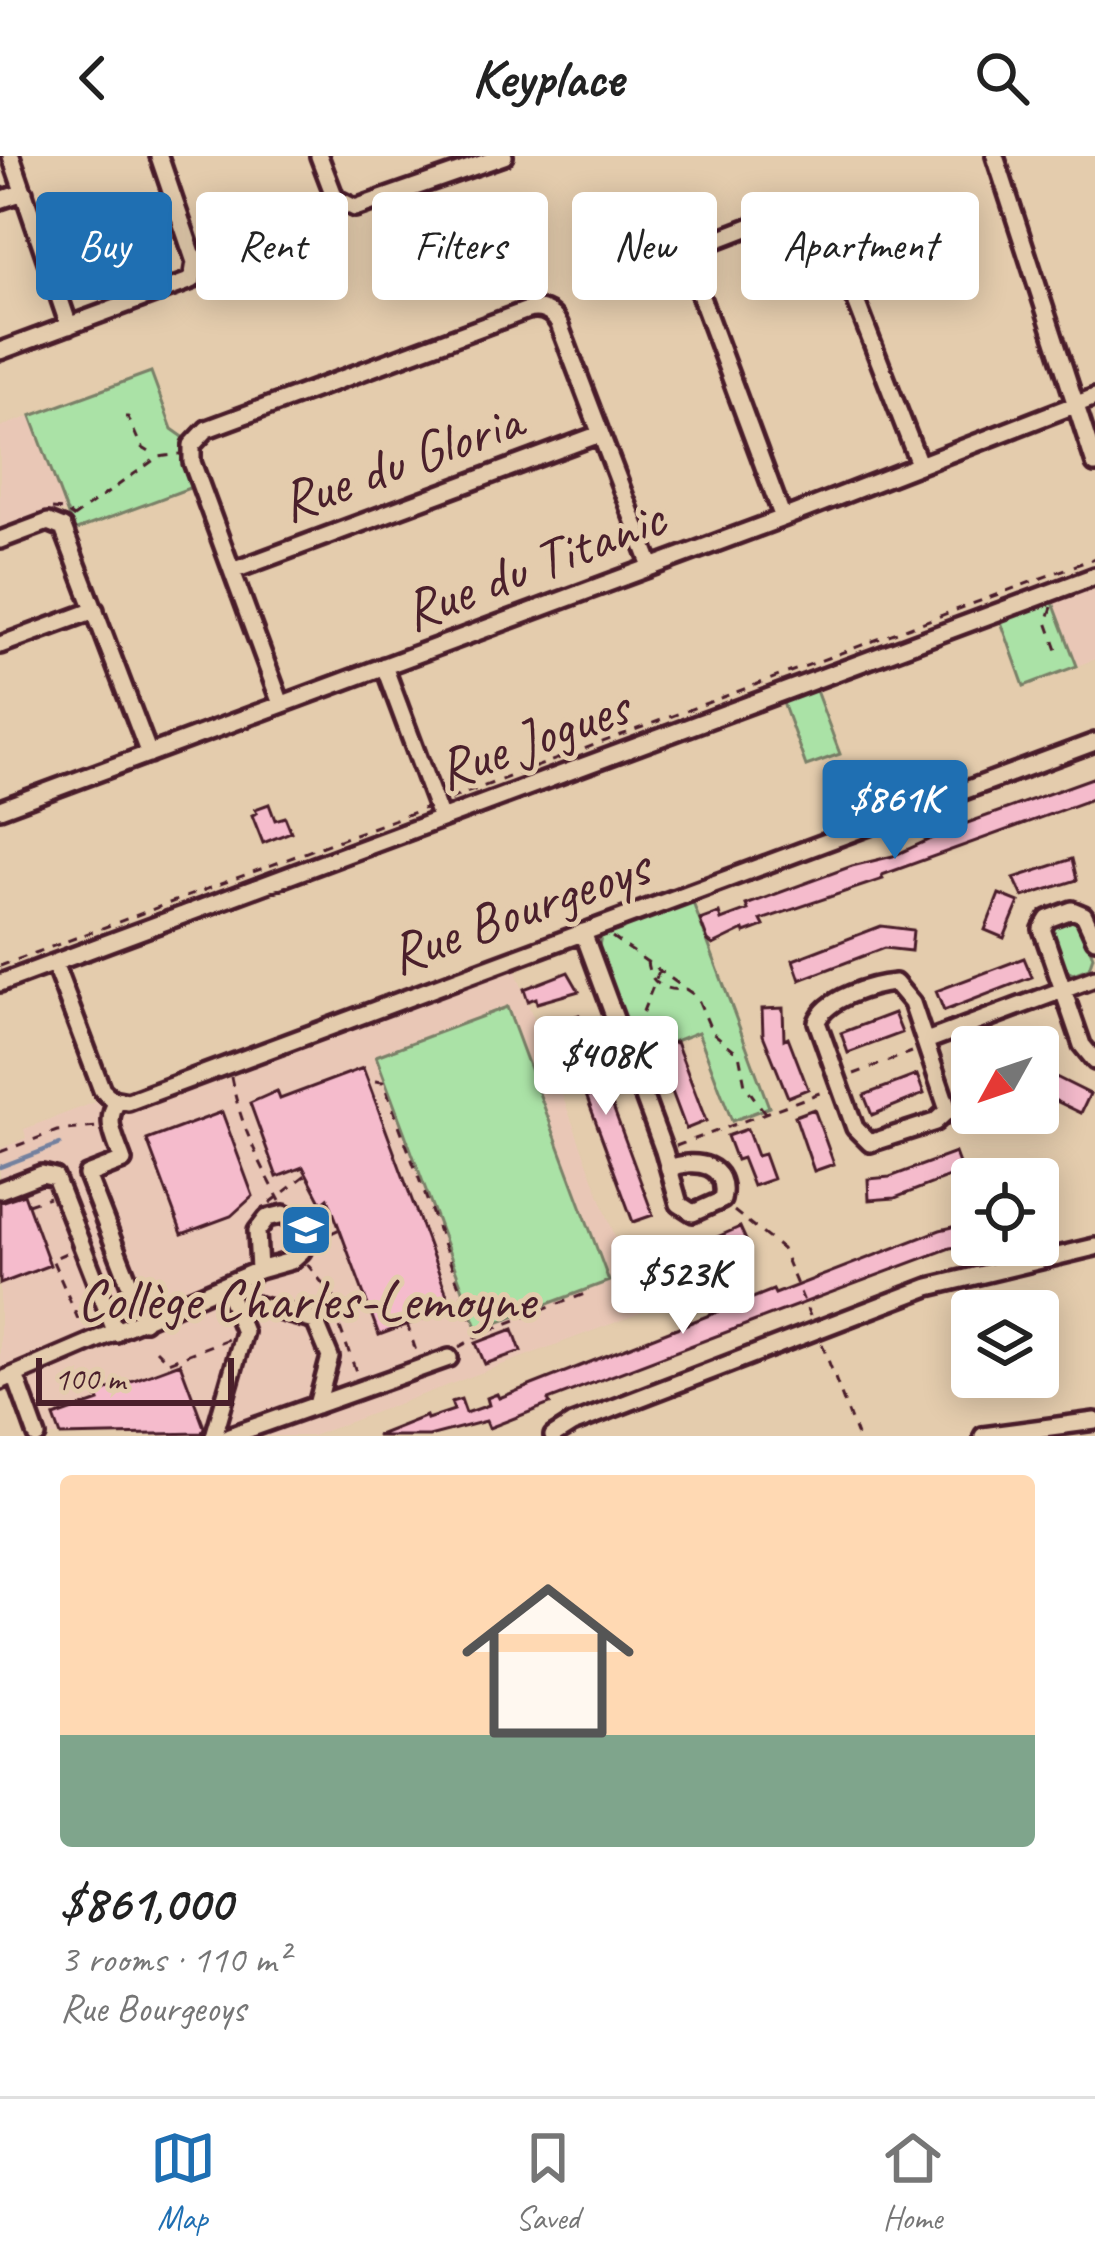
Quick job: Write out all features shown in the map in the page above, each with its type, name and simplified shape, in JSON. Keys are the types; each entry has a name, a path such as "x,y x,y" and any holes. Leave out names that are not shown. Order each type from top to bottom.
{"street":[{"path":"11,156 69,326"},
{"path":"319,156 335,198 355,208 504,156"},
{"path":"995,156 1095,464"},
{"path":"0,351 179,287 195,275 195,262 160,160 179,157"},
{"path":"0,200 24,192"},
{"path":"783,518 692,273 695,254 708,243 796,209 823,215 919,464"},
{"path":"281,704 192,462 190,450 197,436 530,309 554,316 651,566"},
{"name":"Rue du Titanic","path":"0,809 1095,397"},
{"name":"Rue du Gloria","path":"232,571 600,434"},
{"path":"0,540 49,522 60,525 68,536 149,754"},
{"name":"Rue Jogues","path":"0,983 1095,576"},
{"path":"0,645 95,610"},
{"path":"385,666 440,819"},
{"name":"Rue Bourgeoys","path":"118,1101 132,1100 1095,742"},
{"path":"1095,939 1078,912 1064,911 1044,923 1042,935 1082,1045 1095,1060"},
{"path":"583,932 669,1168"},
{"path":"54,963 102,1090 118,1101 109,1122 123,1161 87,1174 144,1321"},
{"path":"922,1045 1095,978"},
{"path":"895,983 908,995 922,1045 948,1111 935,1122 881,1142 866,1141 855,1128 821,1037 820,1012 895,983"},
{"path":"0,1190 42,1174 56,1178 116,1333"},
{"path":"554,1436 572,1424 935,1285 1095,1247"},
{"path":"37,1436 8,1378 259,1270"},
{"path":"214,1436 244,1332 226,1287"},
{"path":"236,1310 256,1305 315,1321 330,1357 317,1405"},
{"path":"229,1436 450,1354"},
{"path":"983,1436 1095,1421"}],"path":[{"path":"125,418 133,438 158,457"},
{"path":"50,509 65,510 72,519 158,457 182,454"},
{"name":"Rue Jogues","path":"448,800 1095,557"},
{"path":"1050,601 1053,608 1047,622 1057,650"},
{"name":"Rue Jogues","path":"0,966 424,808"},
{"path":"605,938 617,939 697,997 712,1032 739,1054 745,1085 765,1113"},
{"path":"647,960 655,982 668,990 687,989"},
{"path":"631,1042 660,969"},
{"path":"845,1078 922,1045"},
{"path":"230,1072 238,1114 257,1163 279,1200"},
{"path":"375,1081 383,1082 478,1337"},
{"path":"671,1148 832,1088"},
{"path":"0,1152 57,1131 91,1130 103,1124"},
{"path":"268,1204 307,1174"},
{"path":"28,1204 56,1195"},
{"path":"307,1216 329,1200"},
{"path":"728,1206 785,1252 813,1324"},
{"path":"315,1241 340,1229"},
{"path":"66,1253 50,1260 78,1319"},
{"path":"450,1354 498,1327 590,1292"},
{"path":"349,1305 338,1298 334,1311 361,1383"},
{"path":"334,1311 366,1299"},
{"path":"407,1324 419,1358"},
{"path":"498,1327 500,1334"},
{"path":"157,1350 169,1362 179,1361 235,1336"},
{"path":"819,1337 857,1436"},
{"path":"102,1379 107,1390"}],"shaded area":[{"path":"31,416 67,512 51,512 0,533 0,427"},
{"path":"1095,584 1095,659 1077,666 1052,600"},
{"name":"Collège Charles-Lemoyne","path":"514,966 643,1312 312,1436 32,1436 7,1371 0,1373 0,1149 26,1138 24,1129 101,1100 115,1108 131,1108"}],"green space":[{"path":"151,372 172,429 186,439 182,457 192,487 74,531 31,416"},
{"path":"1052,600 1077,666 1024,686 1000,619"},
{"path":"815,688 840,754 806,766 782,700"},
{"path":"692,900 769,1107 732,1121 698,1032 637,1056 598,951 601,936 607,932"},
{"path":"1069,919 1081,925 1093,956 1089,968 1073,974 1059,961 1052,939 1053,926"},
{"path":"507,1007 609,1281 478,1330 376,1056"}],"building":[{"path":"1095,777 1095,798 761,920 764,926 713,945 708,941 700,920 719,913 721,920 748,910 746,905 893,856 959,826"},
{"path":"269,804 275,820 285,817 291,832 263,843 252,815"},
{"path":"1072,859 1077,880 1023,897 1014,878"},
{"path":"999,894 1019,902 1004,938 985,930"},
{"path":"881,926 913,930 911,951 884,948 800,980 793,960"},
{"path":"1024,958 1032,977 944,1011 936,991"},
{"path":"568,972 579,991 537,1003 536,998 528,1001 524,989"},
{"path":"783,1008 784,1039 788,1037 808,1089 788,1097 763,1035 762,1009"},
{"path":"894,1013 902,1033 848,1053 841,1033"},
{"path":"579,1015 653,1215 633,1222 559,1022"},
{"path":"676,1042 706,1121 686,1129 656,1049"},
{"path":"363,1068 452,1308 379,1335 328,1198 322,1203 303,1167 277,1177 250,1103 277,1091 280,1099"},
{"path":"917,1075 924,1094 872,1115 864,1095"},
{"path":"1059,1078 1090,1094 1081,1113 1059,1102"},
{"path":"814,1109 834,1164 814,1171 795,1116"},
{"path":"222,1112 253,1196 231,1216 182,1234 147,1140"},
{"path":"747,1129 773,1179 753,1186 727,1136"},
{"path":"955,1153 957,1158 951,1158 951,1176 895,1198 869,1200 868,1179 890,1177"},
{"path":"24,1194 50,1265 0,1284 0,1202"},
{"path":"740,1227 749,1247 715,1262 706,1242"},
{"path":"951,1227 951,1248 548,1400 550,1404 489,1428 486,1421 429,1436 376,1436 454,1410 451,1402 461,1399 466,1413 489,1405 487,1398 497,1394 499,1398"},
{"path":"513,1329 521,1351 485,1364 476,1343"},
{"path":"180,1363 204,1427 202,1433 61,1436 54,1417 99,1401 96,1394"}],"waterway":[{"path":"0,1167 60,1144"}],"place":[{"name":"Collège Charles-Lemoyne","path":"306,1230"}]}
